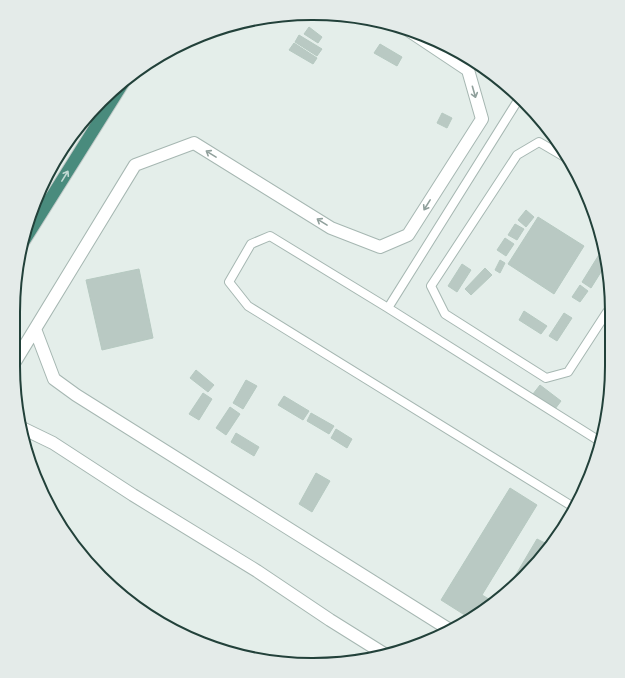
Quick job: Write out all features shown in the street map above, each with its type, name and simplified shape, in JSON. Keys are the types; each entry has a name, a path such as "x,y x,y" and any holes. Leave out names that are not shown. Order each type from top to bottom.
{"highway":[{"path":"34,225 112,100"}],"street":[{"path":"20,354 135,165 194,143 331,228 380,247 408,236 482,119 468,70 430,45"},
{"path":"35,329 54,379 76,395 445,627"},
{"path":"28,431 53,443 133,495 257,571 378,650"}],"lane":[{"path":"388,308 516,103"},
{"path":"558,153 539,142 517,155 431,286 445,314 546,378 568,372 605,316"},
{"path":"570,505 248,306 229,282 251,244 270,236 388,308 596,439"}],"building":[{"path":"309,27 322,37 318,43 304,34"},
{"path":"299,35 322,49 317,56 295,42"},
{"path":"294,43 317,58 313,64 289,50"},
{"path":"380,44 402,57 397,66 374,53"},
{"path":"442,113 452,118 447,128 437,123"},
{"path":"526,210 534,217 526,227 518,220"},
{"path":"538,217 584,246 554,294 508,264"},
{"path":"515,224 524,229 517,240 508,235"},
{"path":"505,238 514,244 506,256 497,250"},
{"path":"599,255 602,271 591,288 582,282"},
{"path":"500,260 505,263 500,273 495,270"},
{"path":"462,264 471,270 457,292 448,286"},
{"path":"485,268 492,275 471,295 465,289"},
{"path":"139,269 153,338 102,350 86,280"},
{"path":"580,285 588,291 580,302 572,297"},
{"path":"524,311 547,326 541,334 519,320"},
{"path":"564,313 572,318 557,341 549,336"},
{"path":"196,370 214,385 208,392 190,378"},
{"path":"246,380 257,386 243,409 233,403"},
{"path":"540,385 561,401 555,409 533,394"},
{"path":"203,393 212,399 199,420 189,414"},
{"path":"284,396 309,411 303,420 278,405"},
{"path":"230,407 240,414 226,435 216,428"},
{"path":"311,413 334,426 329,434 307,421"},
{"path":"336,429 352,439 347,448 331,438"},
{"path":"236,433 259,447 254,456 231,442"},
{"path":"316,473 330,481 312,512 299,504"},
{"path":"510,488 537,505 482,595 489,599 465,615 441,600"},
{"path":"537,539 546,543 519,572 516,575"}]}
